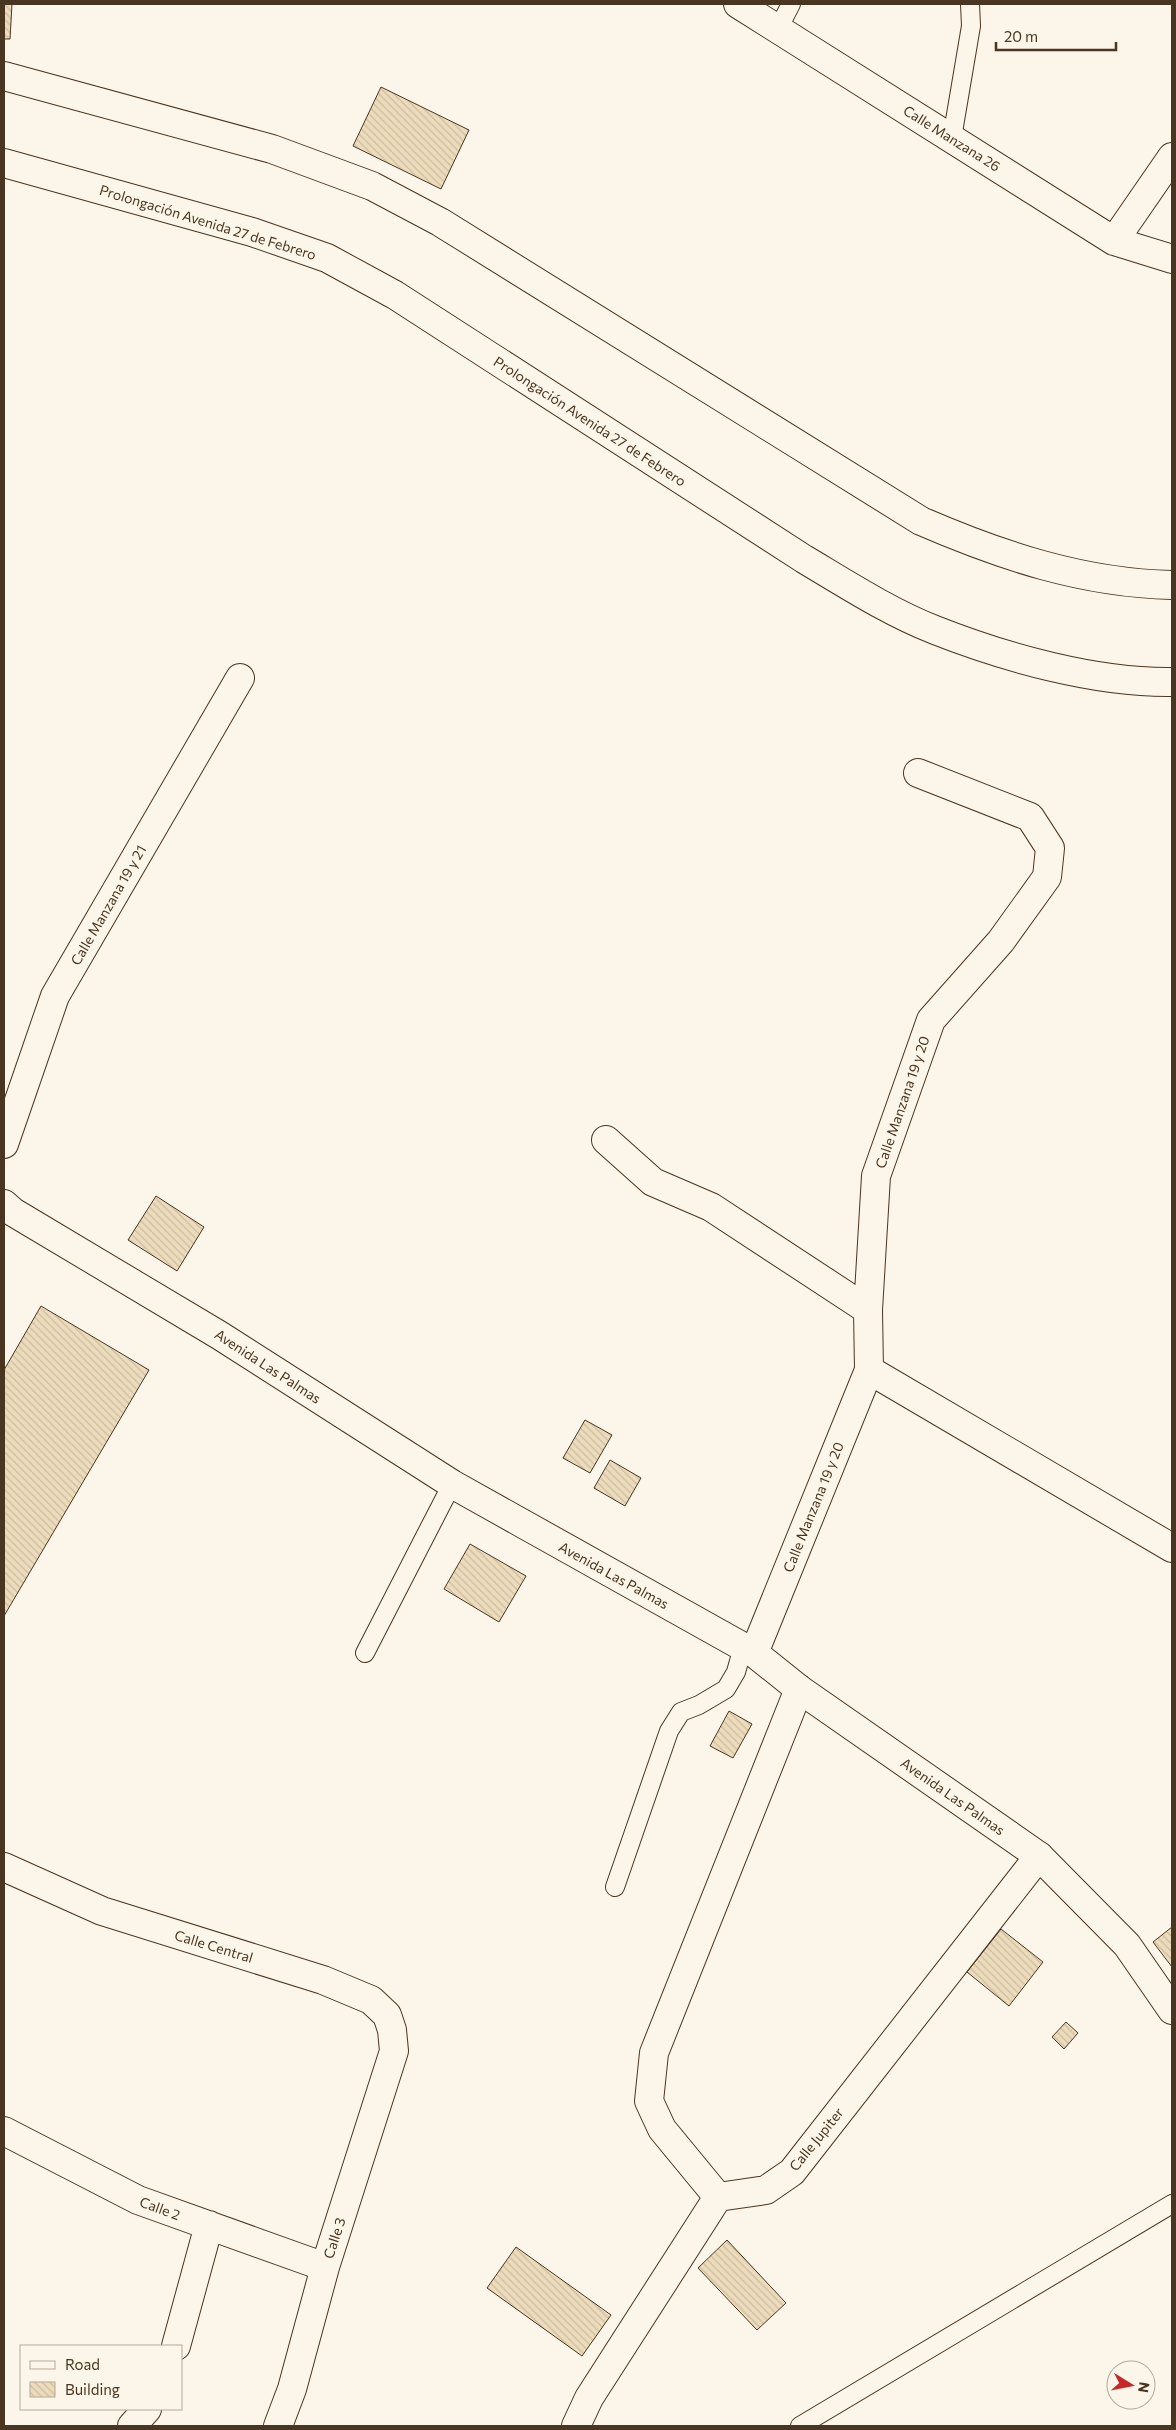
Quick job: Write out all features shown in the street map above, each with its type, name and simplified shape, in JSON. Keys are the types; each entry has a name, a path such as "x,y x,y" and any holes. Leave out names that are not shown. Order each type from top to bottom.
{"street":[{"name":"Calle Manzana 26","path":"738,4 1114,241 1172,259"},
{"path":"4,76 272,149 372,186 440,222 921,521 974,544 1027,562 1093,577 1139,584 1172,585"},
{"path":"1114,241 1172,157"},
{"name":"Prolongación Avenida 27 de Febrero","path":"4,162 252,232 327,258 395,295 804,559 859,592 934,630 1022,658 1082,673 1140,682 1172,682"},
{"name":"Calle Manzana 19 y 21","path":"4,1144 55,996 240,678"},
{"name":"Calle Manzana 19 y 20","path":"749,1650 868,1370 868,1310 876,1176 931,1020 1001,941 1048,877 1050,848 1030,818 918,773"},
{"path":"606,1140 654,1182 711,1207 868,1310"},
{"name":"Avenida Las Palmas","path":"7,1212 219,1335 452,1484 749,1650 799,1689 1039,1856 1127,1945 1172,2010"},
{"path":"868,1370 1172,1548"},
{"path":"576,2426 589,2398 718,2197 662,2129 649,2100 654,2053 799,1689"},
{"name":"Calle Jupiter","path":"718,2197 766,2190 792,2172 1039,1856"},
{"name":"Calle Central","path":"4,1867 102,1911 323,1980 371,2000 387,2015 392,2030 394,2051"},
{"name":"Calle 3","path":"278,2426 292,2389 324,2267 394,2051"},
{"name":"Calle 2","path":"4,2131 138,2200 324,2267"},
{"path":"176,2345 208,2225"},
{"path":"132,2426 146,2410"}],"lane":[{"path":"778,29 791,4"},
{"path":"952,138 971,26 970,4"},
{"path":"365,1653 452,1484"},
{"path":"615,1887 669,1731 681,1712 700,1705 726,1689 749,1650"},
{"path":"800,2426 1172,2204"}],"building":[{"path":"4,4 12,4 10,39 4,39"},
{"path":"381,87 469,130 441,189 353,146"},
{"path":"156,1196 204,1227 177,1271 128,1240"},
{"path":"41,1306 149,1370 4,1616 4,1370"},
{"path":"585,1420 612,1435 590,1473 563,1458"},
{"path":"610,1460 641,1478 625,1506 594,1488"},
{"path":"470,1544 526,1576 499,1622 444,1589"},
{"path":"729,1711 752,1724 733,1758 710,1746"},
{"path":"1172,1927 1172,1967 1153,1942"},
{"path":"1001,1929 1043,1962 1009,2006 967,1972"},
{"path":"1066,2022 1078,2033 1064,2049 1052,2037"},
{"path":"727,2240 786,2303 757,2330 698,2268"},
{"path":"516,2247 611,2315 582,2356 487,2288"}]}
